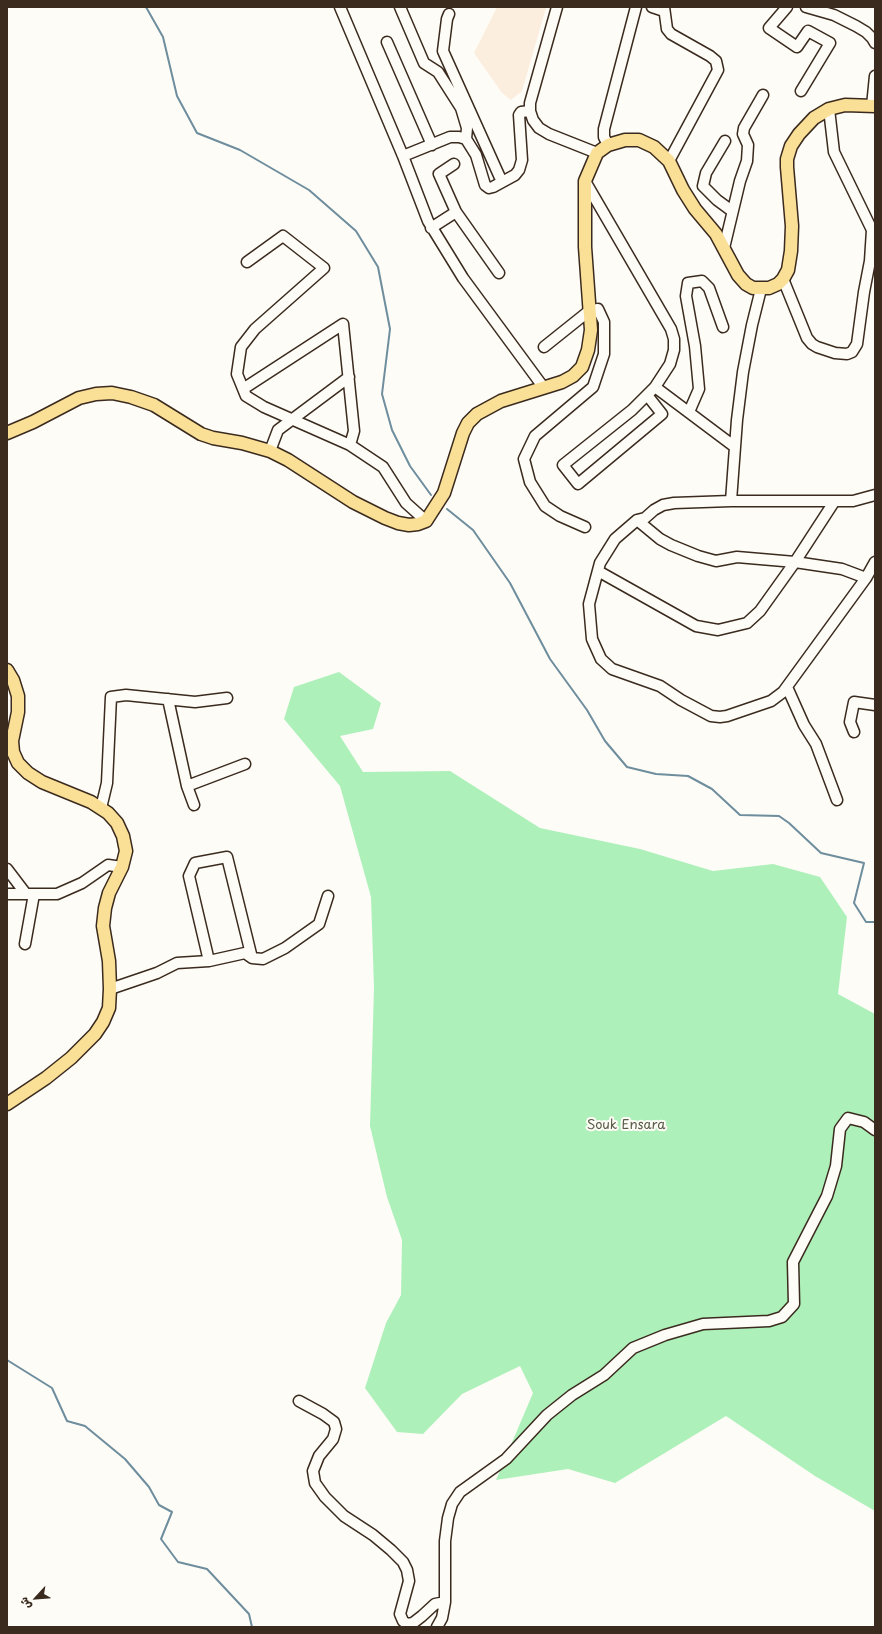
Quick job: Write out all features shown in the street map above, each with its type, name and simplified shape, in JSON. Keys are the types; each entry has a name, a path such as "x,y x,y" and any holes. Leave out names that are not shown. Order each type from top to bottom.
{"main road":[{"path":"7,433 33,422 79,398 96,394 112,393 131,397 154,406 201,434 270,451 288,460 353,502 385,518 409,525 426,521 444,493 463,433 472,418 487,408 501,402 544,388 573,376 582,367 588,350 591,330 585,247 585,181 597,153 608,145 625,140 639,140 654,147 669,162 683,190 695,209 716,234 738,275 746,284 754,288 761,289 778,284 784,279 788,270 792,245 792,226 787,159 791,146 799,134 814,118 829,109 845,105 873,106"},
{"path":"7,670 13,680 18,696 18,712 12,741 13,752 18,763 28,773 42,782 91,802 101,808 117,823 124,836 126,851 122,867 109,893 104,908 103,926 109,961 110,989 109,1008 103,1022 95,1034 65,1063 46,1078 7,1104"}],"street":[{"path":"340,7 403,156 420,204 431,228 463,278 544,388"},
{"path":"400,7 424,63 438,72 461,108 467,128 466,139 476,155 482,170 485,185 489,188 515,175 519,170 522,160 519,115 521,112 530,111"},
{"path":"557,7 530,102 530,111 533,120 539,128 549,134 597,153"},
{"path":"608,145 604,137 604,129 636,7"},
{"path":"652,7 664,9 667,29 671,34 716,60 718,70 669,162"},
{"path":"787,7 770,28 797,47 808,30 830,43 801,91"},
{"path":"806,7 834,15 856,26 872,38 875,43"},
{"path":"449,14 443,51 502,182"},
{"path":"388,42 432,145"},
{"path":"873,106 875,76"},
{"path":"724,248 740,180 747,161 748,145 743,134 744,128 763,94"},
{"path":"784,279 807,338 812,344 835,353 848,354 852,352 857,344 859,335 864,292 870,260 872,230 834,152 829,109"},
{"path":"403,156 450,137 466,139"},
{"path":"725,141 706,173 703,186 716,200 732,211"},
{"path":"454,164 439,174 456,212 499,273"},
{"path":"585,181 671,329 674,339 674,350 670,364 656,387 647,395 632,410 563,466 578,484 662,414 647,395"},
{"path":"431,228 456,212"},
{"path":"248,262 283,236 324,268 255,329 241,347 237,374 246,396 264,407 350,445 383,467 406,503 426,521"},
{"path":"689,412 699,389 695,346 686,296 688,283 702,281 709,288 723,327"},
{"path":"731,501 743,372 761,289"},
{"path":"544,347 589,311 598,309 604,322 604,354 593,387 535,436 524,460 530,482 545,506 560,516 585,527"},
{"path":"243,389 344,324 354,431 350,445"},
{"path":"270,451 278,430 349,377"},
{"path":"656,387 735,447"},
{"path":"875,495 853,501 834,502 731,501 674,503 664,505 654,510 646,518 637,520 615,539 600,563 589,604 592,639 601,659 612,669 652,682 711,716 727,716 771,701 778,697 787,687 866,578 875,562"},
{"path":"598,571 696,626 718,630 747,622 760,611 795,562 834,502"},
{"path":"637,520 665,542 698,556 716,561 737,558 795,562 842,569 866,578"},
{"path":"787,687 804,725 816,744 837,800"},
{"path":"101,808 107,783 111,697 126,695 194,702 227,698"},
{"path":"168,700 187,786 194,805"},
{"path":"854,732 850,722 854,702 875,705"},
{"path":"187,786 246,764"},
{"path":"209,961 189,876 195,862 227,857 252,958"},
{"path":"7,894 57,894 82,883 108,865 122,867"},
{"path":"7,868 30,894 25,944"},
{"path":"110,989 157,973 177,963 209,961 245,953 252,958 263,959 285,948 320,924 328,896"},
{"path":"437,1627 442,1618 445,1602 445,1541 448,1518 452,1504 460,1492 506,1459 546,1415 572,1394 604,1375 633,1348 665,1335 703,1324 769,1321 782,1317 794,1304 793,1262 827,1196 836,1166 840,1129 848,1118 864,1122 875,1130"},
{"path":"299,1401 323,1414 334,1422 336,1429 333,1439 319,1456 313,1471 315,1483 325,1497 344,1516 373,1535 391,1550 403,1562 407,1570 409,1581 400,1614 403,1621 407,1624 413,1623 435,1604 445,1602"}],"shaded area":[{"path":"497,7 546,8 522,91 511,100 502,93 474,53"}],"green space":[{"name":"Souk Ensara","path":"339,672 381,703 373,729 340,736 363,772 450,771 540,828 640,849 713,871 773,864 820,877 847,917 838,994 875,1014 875,1511 815,1476 726,1416 615,1483 568,1469 496,1480 533,1393 520,1366 462,1394 423,1434 397,1432 365,1388 386,1323 401,1295 402,1240 387,1197 370,1126 374,988 371,897 340,786 284,719 294,687"}],"waterway":[{"path":"146,7 163,37 177,96 197,133 240,150 309,190 356,231 378,267 390,329 382,394 392,430 410,466 431,495"},
{"path":"447,509 473,530 510,583 550,659 587,710 605,741 627,767 656,774 688,776 712,789 740,815 779,816 789,823 821,853 864,863 854,903 866,922 875,922"},
{"path":"7,1360 52,1388 67,1421 85,1426 125,1459 149,1487 159,1505 172,1512 161,1539 178,1562 207,1569 249,1614 252,1627"}]}
